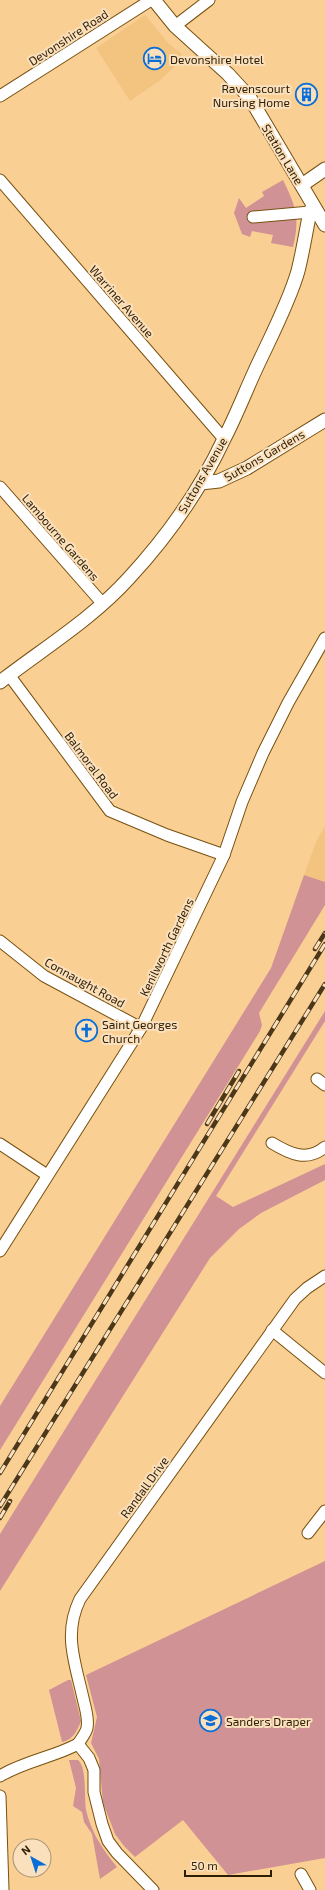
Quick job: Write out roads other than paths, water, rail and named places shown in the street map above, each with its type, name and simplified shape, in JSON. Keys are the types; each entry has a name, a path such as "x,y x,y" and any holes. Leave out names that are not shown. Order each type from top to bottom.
{"street":[{"name":"Devonshire Road","path":"0,96 151,0"},
{"name":"Station Lane","path":"154,0 176,26 228,74 250,98 302,185 312,209 325,225"},
{"path":"176,26 209,0"},
{"path":"302,185 325,168"},
{"name":"Warriner Avenue","path":"0,180 224,439"},
{"path":"253,217 312,209"},
{"name":"Suttons Avenue","path":"5,678 33,659 103,604 160,543 201,483 224,439 298,272 312,209"},
{"name":"Suttons Gardens","path":"201,483 219,481 247,468 325,420"},
{"name":"Lambourne Gardens","path":"0,487 103,604"},
{"name":"Kenilworth Gardens","path":"0,1251 141,1028 224,855 242,802 264,753 288,703 325,638"},
{"name":"Balmoral Road","path":"5,678 110,811 167,835 224,855"},
{"name":"Connaught Road","path":"0,940 44,976 141,1028"},
{"path":"272,1143 295,1155 308,1156 318,1153 325,1147"},
{"path":"0,1144 47,1175"},
{"name":"Randall Drive","path":"78,1744 87,1728 87,1714 72,1650 70,1630 75,1609 80,1599 295,1299 307,1288 325,1276"},
{"path":"272,1330 325,1373"},
{"path":"308,1533 325,1511"},
{"path":"1,1772 68,1750 78,1744 89,1758 94,1770 94,1792 108,1841 117,1854 153,1890"},
{"path":"0,1796 3,1890"},
{"path":"301,1874 310,1890"}],"railway":[{"path":"315,949 325,933"},
{"path":"0,1473 325,944"},
{"path":"0,1506 325,984"},
{"path":"207,1124 239,1071"},
{"path":"0,1518 10,1501"}],"place":[{"name":"Devonshire Hotel","path":"155,59"},
{"name":"Ravenscourt Nursing Home","path":"306,95"},
{"name":"Saint Georges Church","path":"86,1031"},
{"name":"Sanders Draper","path":"211,1721"}]}
